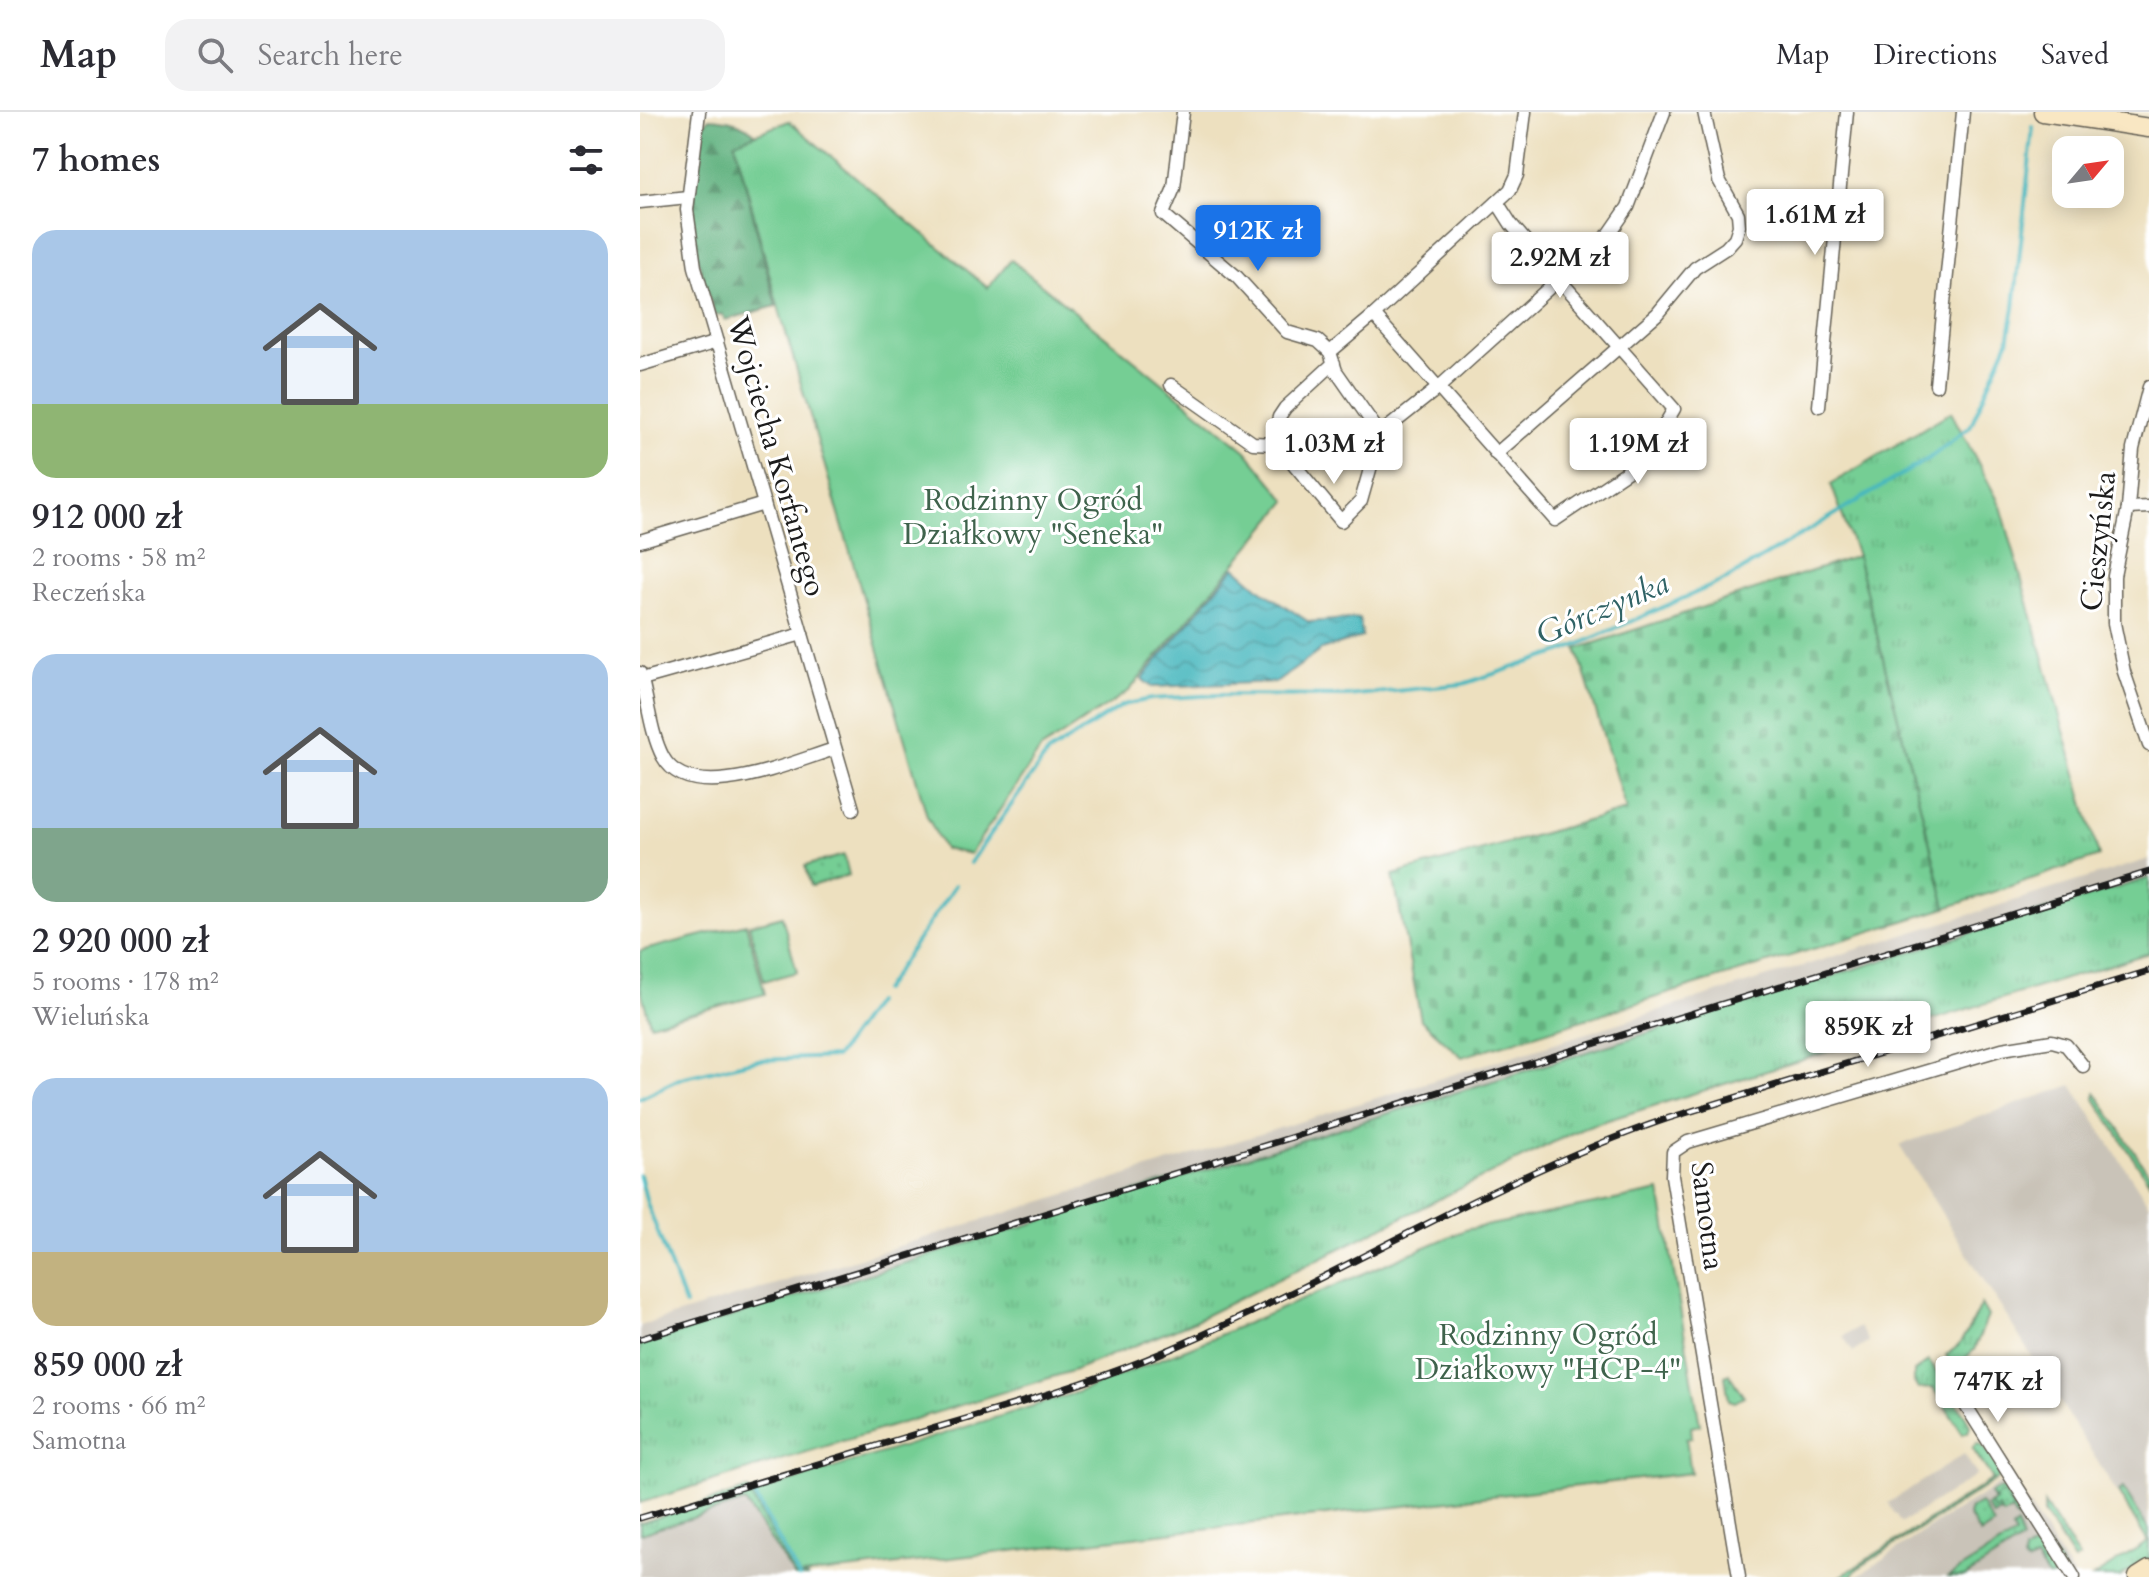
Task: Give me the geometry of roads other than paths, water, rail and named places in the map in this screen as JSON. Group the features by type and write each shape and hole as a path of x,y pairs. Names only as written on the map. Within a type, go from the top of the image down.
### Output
{"street":[{"name":"Wojciecha Korfantego","path":"699,112 688,197 693,257 853,809"},
{"path":"1183,112 1174,188 1163,214 1237,277 1287,332 1318,341 1380,434"},
{"path":"1525,112 1517,175 1510,190 1374,315 1285,408 1274,429 1274,444 1341,521 1361,501 1380,434 1438,388 1610,233 1623,217 1643,173 1664,112"},
{"path":"1496,454 1621,347 1667,304 1695,268 1726,248 1738,232 1738,214 1719,180 1704,112"},
{"path":"1819,406 1847,112"},
{"path":"1936,385 1963,112"},
{"path":"2043,112 2149,128"},
{"path":"640,202 688,197"},
{"path":"1374,315 1555,520 1640,463 1674,409 1511,224 1497,202"},
{"path":"640,365 717,342"},
{"path":"1171,385 1253,443 1274,444"},
{"name":"Cieszyńska","path":"2149,387 2133,449 2128,508 2114,576 2114,623 2124,672 2149,745"},
{"path":"640,541 764,504"},
{"path":"2128,508 2149,507"},
{"path":"802,634 641,676 661,752 673,769 693,779 711,782 742,777 835,749"},
{"name":"Samotna","path":"1739,1577 1672,1176 1673,1152 1688,1142 2002,1049 2058,1042 2066,1045 2083,1066"},
{"path":"1956,1390 2074,1577"},
{"path":"2138,1577 2149,1570"}],"water":[{"path":"1235,567 1264,592 1309,622 1360,618 1362,637 1321,650 1277,682 1152,687 1142,679"}],"waterway":[{"name":"Górczynka","path":"970,863 1048,753 1123,705 1151,699 1218,695 1347,696 1463,684 1564,651 1727,579 1931,457 1970,427 2008,341 2033,127"},
{"name":"Górczynka","path":"883,991 955,885"},
{"name":"Górczynka","path":"640,1098 681,1078 757,1060 836,1057 875,1002"},
{"name":"Górczynka","path":"640,1175 647,1203 685,1305"},
{"name":"Górczynka","path":"754,1494 799,1577"}],"railway":[{"path":"640,1339 2149,872"},
{"path":"640,1518 1042,1396 1147,1359 1278,1299 1470,1202 1601,1143 1669,1118 2149,971"}],"park label":[{"name":"Rodzinny Ogród Działkowy \"Seneka\"","path":"1033,517"},
{"name":"Rodzinny Ogród Działkowy \"HCP-4\"","path":"1548,1352"}]}
